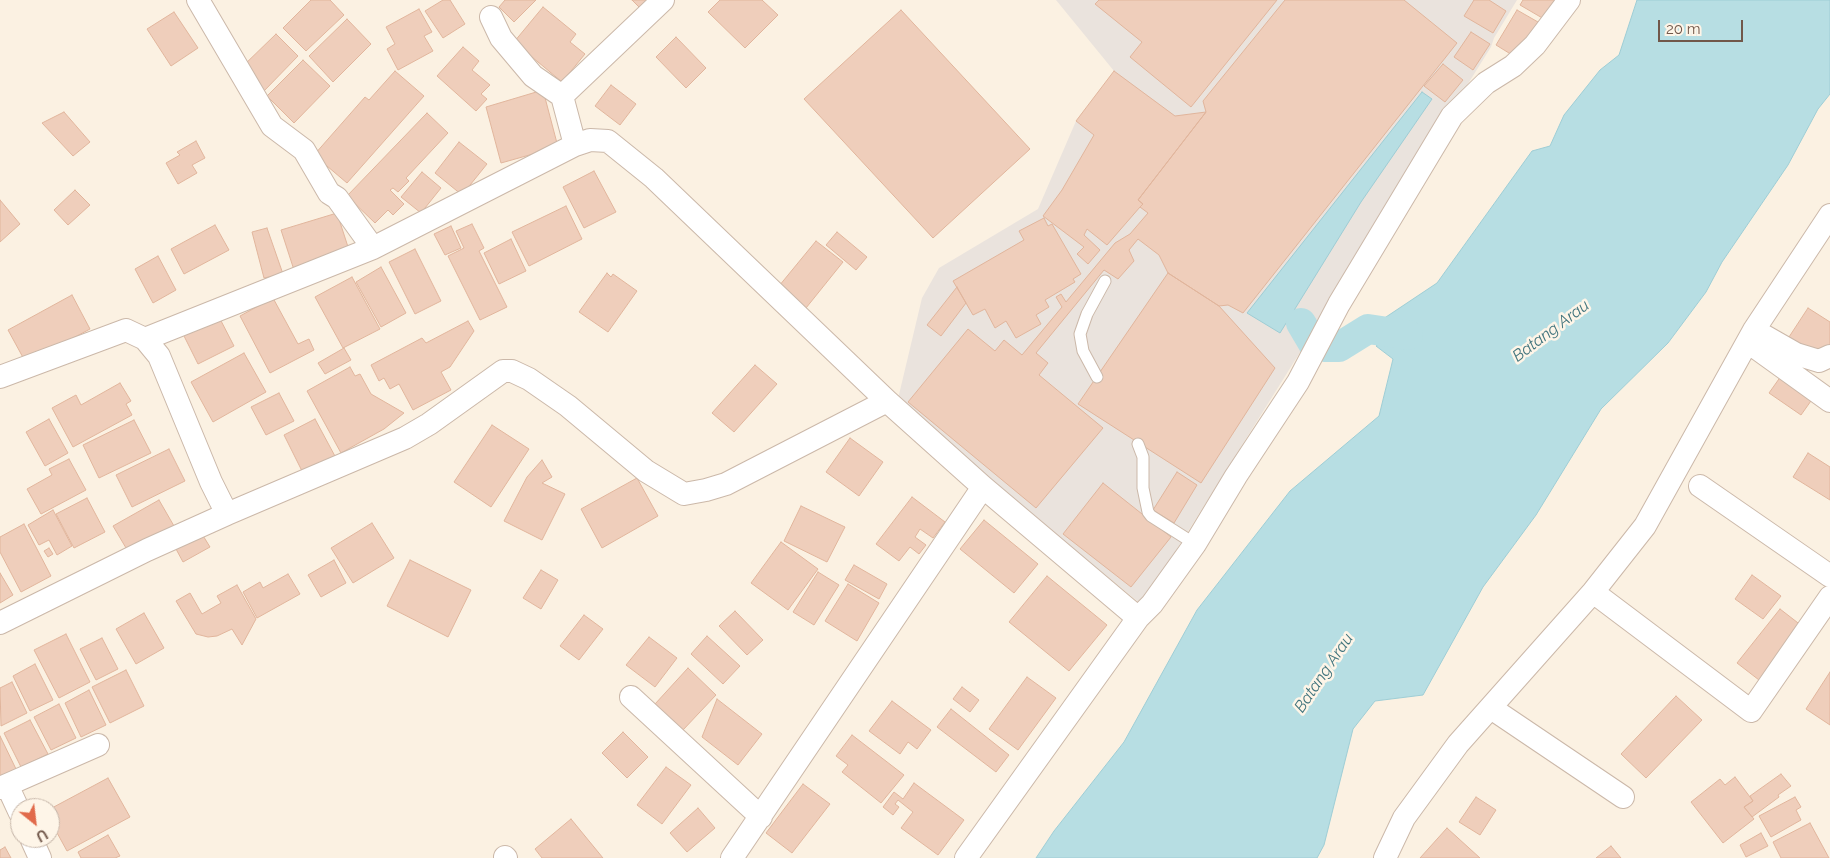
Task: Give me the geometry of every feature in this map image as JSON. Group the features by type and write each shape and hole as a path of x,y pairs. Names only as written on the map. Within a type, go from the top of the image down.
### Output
{"street":[{"path":"198,0 272,126 304,150 329,193 337,198 373,248"},
{"path":"562,96 663,0"},
{"path":"966,858 1138,618 1152,604 1195,544 1236,476 1298,382 1339,304 1452,116 1486,83 1513,66 1535,45 1569,0"},
{"path":"491,17 501,38 533,76 562,96 574,145"},
{"path":"146,339 373,248 574,145 590,140 608,141 654,178 887,400 983,486 1138,618"},
{"path":"1385,858 1404,818 1458,744 1593,592 1645,526 1751,336 1830,215"},
{"path":"0,377 126,330 146,339 159,356 211,482 227,514"},
{"path":"1751,336 1796,354 1820,361 1830,356"},
{"path":"1751,336 1830,401"},
{"path":"0,623 147,550 405,438 503,371 512,371 529,379 568,406 646,472 684,494 726,484 887,400"},
{"path":"732,858 983,486"},
{"path":"1700,486 1830,576"},
{"path":"1593,592 1751,711 1830,597"},
{"path":"631,697 761,817"},
{"path":"1491,708 1623,797"},
{"path":"11,798 4,786 98,746"}],"lane":[{"path":"1097,377 1083,351 1080,334 1087,314 1105,281"},
{"path":"1138,444 1143,457 1143,488 1148,512 1151,516 1195,544"}],"shaded area":[{"path":"1056,0 1517,0 1494,38 1491,47 1142,605 897,403 922,298 939,268 1038,209 1076,121 1114,71"}],"water":[{"name":"Batang Arau","path":"1637,0 1830,0 1830,94 1818,109 1788,165 1722,262 1706,292 1668,343 1601,409 1536,515 1483,587 1423,695 1375,701 1353,729 1324,845 1317,858 1036,858 1054,831 1124,742 1197,610 1290,491 1379,416 1393,359 1376,346 1392,334 1368,329 1437,283 1532,151 1550,146 1564,115 1600,70 1619,55"},
{"path":"1422,92 1432,99 1361,202 1280,333 1247,313"}],"building":[{"path":"311,0 330,0 344,15 306,51 283,28"},
{"path":"443,0 450,0 465,24 443,38 425,11"},
{"path":"505,0 536,0 514,22 499,7"},
{"path":"632,0 648,0 640,8"},
{"path":"720,0 762,0 778,15 745,48 708,12"},
{"path":"1099,0 1277,0 1191,107 1130,57 1142,42 1095,4"},
{"path":"1285,0 1404,0 1457,43 1243,313 1228,305 1219,306 1168,273 1159,255 1138,239 1129,250 1134,261 1118,279 1104,270 1036,353 1048,363 1039,375 1103,428 1036,508 908,402 968,329 995,351 1004,340 1022,355 1062,307 1056,297 1061,294 1066,302 1115,243 1130,234 1148,213 1140,207 1143,204 1138,200 1206,112 1203,101"},
{"path":"1474,0 1489,0 1506,11 1493,33 1464,16"},
{"path":"1523,0 1556,0 1544,19 1520,5"},
{"path":"543,7 576,34 570,42 585,54 562,82 514,42"},
{"path":"419,9 432,32 424,36 433,51 398,70 387,49 395,44 386,27"},
{"path":"901,10 1030,149 933,238 804,99"},
{"path":"1517,10 1538,22 1517,58 1496,45"},
{"path":"174,12 198,48 171,66 147,29"},
{"path":"347,19 371,44 333,82 309,56"},
{"path":"1471,32 1490,44 1473,70 1454,57"},
{"path":"276,34 298,56 264,91 241,68"},
{"path":"676,37 706,68 686,88 656,57"},
{"path":"463,47 479,61 472,70 490,85 481,94 487,99 476,111 437,76"},
{"path":"303,60 330,86 294,123 267,96"},
{"path":"1443,64 1463,80 1445,102 1424,86"},
{"path":"395,71 424,96 347,183 314,155 365,97 369,100"},
{"path":"1114,71 1175,116 1206,112 1138,200 1143,204 1107,245 1087,229 1084,235 1100,250 1088,264 1077,254 1084,247 1043,216 1062,190 1094,135 1076,121"},
{"path":"611,85 636,104 620,125 595,106"},
{"path":"543,90 558,147 501,163 486,107"},
{"path":"64,112 90,142 73,156 42,123"},
{"path":"427,113 448,133 406,178 409,181 398,192 393,188 390,190 404,204 393,215 388,210 375,223 347,196"},
{"path":"196,141 205,158 192,165 197,173 178,184 166,163 180,155 177,152"},
{"path":"459,142 487,164 462,195 435,173"},
{"path":"594,171 616,212 584,228 563,187"},
{"path":"422,172 441,188 421,213 401,197"},
{"path":"75,190 90,205 68,225 54,210"},
{"path":"0,200 20,224 0,242"},
{"path":"566,206 582,239 529,266 512,232"},
{"path":"337,213 350,253 294,270 281,230"},
{"path":"1044,218 1048,226 1052,224 1081,274 1073,279 1075,282 1045,300 1049,307 1036,315 1041,324 1016,338 1006,321 995,328 985,309 973,315 953,281 1024,240 1019,231"},
{"path":"472,224 484,248 479,251 507,307 480,320 448,256 464,248 456,231"},
{"path":"215,225 229,250 184,274 171,249"},
{"path":"451,226 461,248 445,255 434,234"},
{"path":"267,228 283,274 264,278 252,232"},
{"path":"837,232 867,257 856,270 826,245"},
{"path":"511,239 526,271 499,284 484,253"},
{"path":"816,241 843,262 806,308 779,286"},
{"path":"415,249 441,301 415,314 389,262"},
{"path":"158,256 176,290 153,303 135,269"},
{"path":"381,267 406,313 381,327 356,282"},
{"path":"607,273 611,277 613,274 637,291 608,332 579,312"},
{"path":"1168,273 1219,306 1275,368 1201,483 1078,404"},
{"path":"352,277 380,329 343,348 315,297"},
{"path":"957,287 966,303 941,336 927,325"},
{"path":"72,295 90,329 26,363 8,330"},
{"path":"273,298 298,344 309,339 314,350 270,373 240,316"},
{"path":"1808,308 1830,322 1830,345 1821,358 1789,337"},
{"path":"218,315 234,346 198,364 182,332"},
{"path":"468,321 474,331 450,367 441,372 451,390 413,410 399,384 390,389 384,378 379,381 371,365 422,338 426,343"},
{"path":"344,348 351,360 325,374 318,363"},
{"path":"244,353 266,392 213,422 191,382"},
{"path":"755,365 777,384 734,432 712,413"},
{"path":"350,367 355,376 360,374 371,394 404,413 384,429 341,453 307,391"},
{"path":"1786,369 1818,391 1801,415 1769,393"},
{"path":"120,383 131,401 126,404 132,415 73,447 52,408 76,395 81,405"},
{"path":"279,393 294,421 266,435 251,407"},
{"path":"49,419 68,453 45,466 26,432"},
{"path":"315,419 336,458 304,475 284,435"},
{"path":"134,420 151,453 99,478 83,445"},
{"path":"492,425 529,449 491,507 454,482"},
{"path":"850,438 883,462 859,496 826,472"},
{"path":"169,449 185,481 132,507 116,475"},
{"path":"1808,453 1830,467 1830,500 1793,477"},
{"path":"69,459 86,490 41,514 27,489 52,475 49,469"},
{"path":"542,460 552,477 542,483 565,494 542,540 504,521 527,477"},
{"path":"1177,472 1197,485 1174,523 1153,510"},
{"path":"637,478 658,516 602,548 581,509"},
{"path":"1103,483 1171,537 1131,587 1063,534"},
{"path":"912,497 945,522 933,538 920,529 915,537 926,545 919,554 910,547 899,561 876,544"},
{"path":"87,498 105,532 74,548 56,514"},
{"path":"159,500 174,526 129,553 113,526"},
{"path":"801,506 845,527 827,562 784,541"},
{"path":"53,510 72,546 57,555 49,540 39,545 28,525"},
{"path":"984,520 1038,564 1014,593 960,549"},
{"path":"372,523 394,558 353,583 331,548"},
{"path":"24,524 51,576 21,592 0,552 0,537"},
{"path":"202,534 210,547 183,562 176,549"},
{"path":"781,542 818,569 788,610 751,583"},
{"path":"49,548 53,554 48,557 44,551"},
{"path":"334,560 346,583 321,597 308,575"},
{"path":"410,560 471,590 448,637 387,606"},
{"path":"854,565 887,584 879,599 845,580"},
{"path":"541,570 558,580 541,609 523,598"},
{"path":"818,572 839,585 814,625 793,612"},
{"path":"0,573 13,595 0,603"},
{"path":"288,574 300,594 257,618 243,592 260,582 263,588"},
{"path":"1752,575 1781,596 1763,619 1735,599"},
{"path":"1047,576 1107,625 1069,671 1009,622"},
{"path":"848,584 879,603 857,641 825,621"},
{"path":"237,585 256,619 242,645 232,629 217,636 208,637 196,634 176,601 190,593 202,614 221,603 217,596"},
{"path":"1780,609 1802,626 1759,680 1737,663"},
{"path":"735,611 763,640 747,655 719,626"},
{"path":"144,613 164,648 136,664 116,629"},
{"path":"584,615 603,629 579,660 560,646"},
{"path":"66,634 90,682 59,698 34,650"},
{"path":"707,636 740,666 723,684 691,654"},
{"path":"649,637 677,658 655,687 626,665"},
{"path":"102,638 118,669 96,680 80,649"},
{"path":"35,664 53,700 30,711 13,676"},
{"path":"688,668 716,695 683,730 655,704"},
{"path":"126,670 144,706 110,723 92,687"},
{"path":"1830,672 1830,725 1806,709"},
{"path":"1027,677 1056,698 1018,750 989,729"},
{"path":"12,682 27,713 1,726 0,688"},
{"path":"962,687 979,700 970,712 953,699"},
{"path":"89,690 106,725 81,737 65,703"},
{"path":"1676,696 1702,720 1646,778 1621,754"},
{"path":"717,699 762,734 738,765 702,737"},
{"path":"892,701 931,730 917,749 908,742 900,754 869,731"},
{"path":"59,704 76,738 51,750 34,717"},
{"path":"951,709 1009,755 996,772 937,727"},
{"path":"30,720 48,754 21,767 4,733"},
{"path":"623,732 648,757 627,778 602,753"},
{"path":"852,735 904,775 881,803 842,772 848,765 836,756"},
{"path":"0,736 16,769 0,778"},
{"path":"666,767 691,785 662,824 637,805"},
{"path":"1781,774 1791,786 1752,817 1744,807 1753,801 1750,796"},
{"path":"1735,777 1753,801 1744,807 1754,819 1723,843 1691,802 1720,779 1725,785"},
{"path":"108,778 130,817 67,851 60,838 60,804"},
{"path":"914,783 964,820 938,855 901,828 913,812 898,800 895,804 899,807 893,815 883,807 894,792 903,799"},
{"path":"803,784 830,804 792,853 766,833"},
{"path":"1476,797 1496,810 1480,835 1459,822"},
{"path":"1795,797 1801,807 1796,810 1801,820 1771,837 1759,816"},
{"path":"698,808 715,828 687,852 670,833"},
{"path":"571,819 603,858 542,858 535,849"},
{"path":"1810,823 1829,858 1781,858 1773,842"},
{"path":"1447,828 1480,858 1420,858"},
{"path":"1761,833 1768,846 1746,857 1740,845"},
{"path":"108,835 120,856 115,858 81,858 78,852"},
{"path":"1611,846 1621,858 1596,858"},
{"path":"5,847 11,858 0,858 0,850"}],"waterway":[{"path":"1301,323 1314,345"},
{"path":"1324,347 1339,347 1368,329 1408,335"}]}
